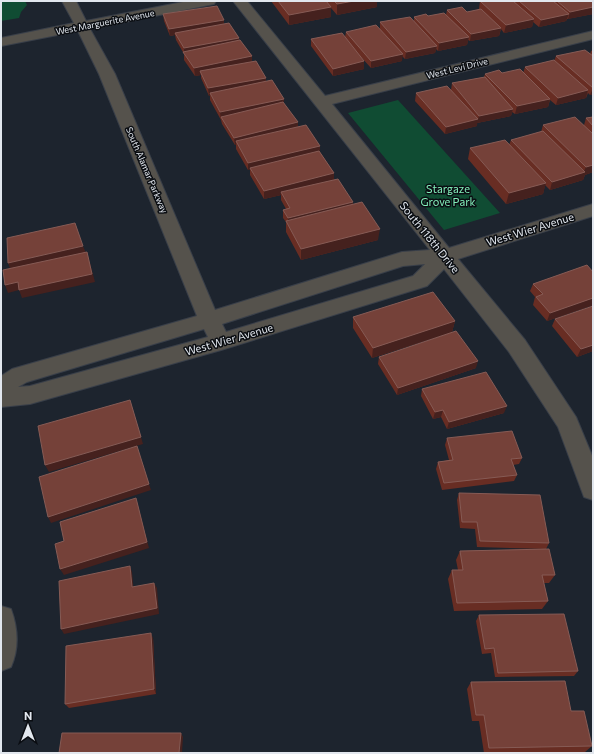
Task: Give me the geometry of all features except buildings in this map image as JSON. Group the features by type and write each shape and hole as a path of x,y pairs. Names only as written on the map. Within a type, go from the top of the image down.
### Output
{"street":[{"name":"South Alamar Parkway","path":"69,1 107,74 209,320 221,342"},
{"name":"West Marguerite Avenue","path":"1,42 155,1"},
{"name":"West Marguerite Avenue","path":"1,31 80,22 209,1"},
{"name":"South 118th Drive","path":"240,1 516,346 568,424 593,489"},
{"name":"West Levi Drive","path":"322,102 593,35"},
{"name":"West Wier Avenue","path":"1,387 20,375 209,320 402,259 445,256 593,210"},
{"name":"West Wier Avenue","path":"1,398 30,395 221,342 420,281 445,256"},
{"path":"1,619 1,657"}],"green space":[{"path":"1,1 25,1 27,5 21,12 19,18 1,21"},
{"name":"Stargaze Grove Park","path":"398,100 500,213 444,230 348,113"}]}
